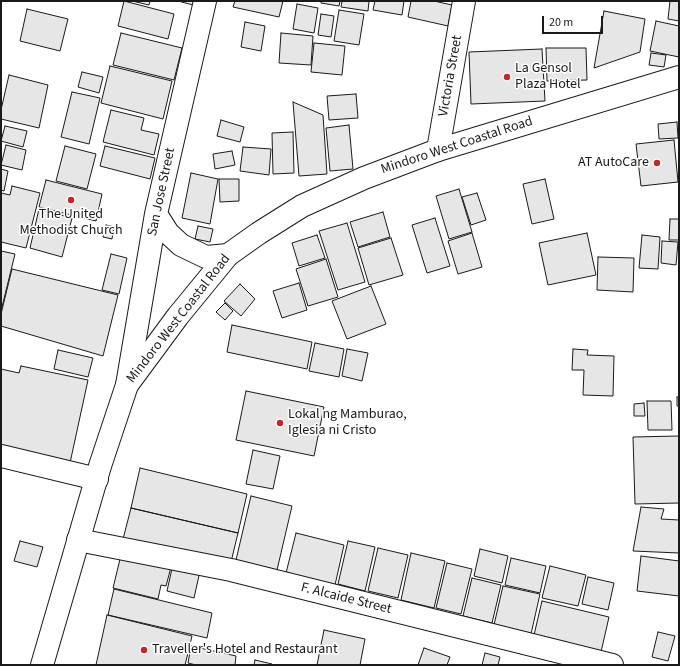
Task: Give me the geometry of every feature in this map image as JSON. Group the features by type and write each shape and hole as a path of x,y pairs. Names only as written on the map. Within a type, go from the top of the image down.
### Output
{"street":[{"name":"San Jose Street","path":"127,385 156,214 205,1"},
{"name":"Victoria Street","path":"438,150 464,1"},
{"name":"Mindoro West Coastal Road","path":"42,665 78,540 127,385 178,316 228,255 259,233 302,206 364,178 438,150 679,77"},
{"path":"156,214 168,233 181,245 206,257 228,255"},
{"path":"1,456 97,479"},
{"name":"F. Alcaide Street","path":"78,540 231,570 612,665"}],"building":[{"path":"124,1 174,14 168,39 118,26"},
{"path":"132,1 150,1 149,5"},
{"path":"178,1 194,1 193,5"},
{"path":"235,1 283,1 279,17 233,7"},
{"path":"321,1 340,1 339,6 321,3"},
{"path":"342,1 369,1 368,11 341,7"},
{"path":"375,1 404,1 402,15 373,10"},
{"path":"411,1 434,1 452,5 448,26 408,17"},
{"path":"670,1 679,1 679,21 668,19"},
{"path":"297,4 318,8 314,33 293,29"},
{"path":"27,9 68,19 60,51 20,41"},
{"path":"339,10 364,14 359,45 334,41"},
{"path":"604,11 645,19 640,52 594,68"},
{"path":"321,14 334,16 331,37 318,35"},
{"path":"656,21 679,26 679,57 650,51"},
{"path":"245,22 265,26 261,51 241,47"},
{"path":"121,33 182,48 174,80 113,65"},
{"path":"281,33 313,36 311,65 279,63"},
{"path":"314,43 345,46 342,75 311,72"},
{"path":"546,48 586,48 587,80 547,81"},
{"name":"La Gensol Plaza Hotel","path":"542,49 545,101 471,104 469,52"},
{"path":"651,53 666,55 664,67 649,65"},
{"path":"110,66 172,81 163,119 101,103"},
{"path":"82,72 103,77 99,93 78,87"},
{"path":"9,75 48,85 39,128 1,119 1,110"},
{"path":"72,92 100,98 89,144 61,137"},
{"path":"356,94 358,118 329,120 327,96"},
{"path":"293,102 323,115 327,174 299,176"},
{"path":"111,110 144,118 141,130 159,134 154,155 103,142"},
{"path":"221,120 244,127 240,142 217,136"},
{"path":"677,122 678,138 659,139 658,124"},
{"path":"349,125 353,169 330,171 326,128"},
{"path":"5,126 27,131 23,147 1,141"},
{"path":"293,132 294,173 273,174 272,133"},
{"name":"AT AutoCare","path":"674,140 678,182 641,186 636,144"},
{"path":"6,145 26,150 22,170 1,165"},
{"path":"65,146 96,154 87,189 56,181"},
{"path":"105,146 155,158 150,179 100,166"},
{"path":"243,147 271,149 269,175 240,171"},
{"path":"232,151 235,165 215,169 213,154"},
{"path":"1,169 8,171 4,191 1,190"},
{"path":"191,173 218,179 210,224 182,218"},
{"path":"219,179 239,179 239,201 220,202"},
{"path":"545,179 554,219 532,224 523,184"},
{"name":"The United Methodist Church","path":"46,180 102,194 96,221 39,207"},
{"path":"12,186 40,193 26,248 1,242 1,193 10,195"},
{"path":"459,189 472,232 449,239 436,196"},
{"path":"477,193 486,220 471,225 462,197"},
{"path":"39,209 72,218 62,257 30,248"},
{"path":"383,212 390,237 358,247 350,222"},
{"path":"435,218 450,266 427,273 412,225"},
{"path":"670,219 679,219 679,240 669,240"},
{"path":"347,223 365,282 338,290 319,231"},
{"path":"106,225 114,227 112,239 103,237"},
{"path":"198,226 213,229 210,242 195,239"},
{"path":"472,233 482,267 458,274 448,241"},
{"path":"587,233 596,275 548,285 539,243"},
{"path":"317,235 325,258 299,266 292,243"},
{"path":"642,235 660,237 658,269 639,268"},
{"path":"391,238 403,275 369,285 358,248"},
{"path":"662,241 678,242 676,265 661,263"},
{"path":"1,251 15,254 1,311"},
{"path":"111,254 127,258 119,294 102,290"},
{"path":"598,257 634,258 633,292 597,290"},
{"path":"326,259 338,297 308,306 296,269"},
{"path":"12,269 118,295 103,356 1,326 1,314"},
{"path":"299,283 307,310 282,318 273,291"},
{"path":"240,284 255,299 241,316 224,301"},
{"path":"371,286 386,324 347,339 332,301"},
{"path":"225,303 233,311 225,320 216,312"},
{"path":"232,325 312,342 307,369 227,352"},
{"path":"315,343 344,349 339,377 309,371"},
{"path":"347,349 368,353 362,381 342,376"},
{"path":"573,349 588,350 587,355 614,356 613,396 583,395 584,370 572,370"},
{"path":"58,350 93,358 88,377 54,369"},
{"path":"21,366 88,380 70,463 1,451 1,369 19,373"},
{"name":"Lokal ng Mamburao, Iglesia ni Cristo","path":"246,391 324,407 314,456 236,440"},
{"path":"677,397 679,397 679,406 677,406"},
{"path":"647,401 671,401 672,430 648,430"},
{"path":"644,403 645,416 634,416 634,404"},
{"path":"679,436 679,503 635,504 633,437"},
{"path":"253,450 280,456 273,489 246,484"},
{"path":"140,468 247,494 238,533 131,508"},
{"path":"251,496 292,506 277,570 236,560"},
{"path":"641,507 664,509 661,519 679,520 679,553 633,551"},
{"path":"131,508 238,533 231,562 122,543"},
{"path":"296,533 344,545 335,585 286,573"},
{"path":"20,541 43,547 37,567 14,561"},
{"path":"348,541 375,547 365,591 338,584"},
{"path":"378,548 408,555 398,598 368,591"},
{"path":"480,549 508,556 502,583 474,576"},
{"path":"411,553 445,561 434,608 401,600"},
{"path":"121,555 171,567 166,586 161,585 158,599 113,588"},
{"path":"641,556 679,561 679,596 637,591"},
{"path":"511,558 546,566 540,593 505,585"},
{"path":"447,563 472,569 461,614 436,608"},
{"path":"173,564 200,571 194,598 167,591"},
{"path":"550,566 586,575 578,606 542,598"},
{"path":"588,577 614,583 608,610 582,604"},
{"path":"472,578 501,585 492,623 463,616"},
{"path":"503,586 540,594 531,634 494,625"},
{"path":"114,589 212,613 207,638 108,615"},
{"path":"542,601 609,617 601,652 534,635"},
{"name":"Traveller's Hotel and Restaurant","path":"107,615 192,636 185,665 96,665"},
{"path":"324,630 365,639 360,665 317,665"},
{"path":"658,632 675,636 668,661 652,657"},
{"path":"191,646 236,656 235,665 196,665 188,663"},
{"path":"424,648 450,657 447,665 418,665"},
{"path":"485,653 500,657 498,665 482,665"},
{"path":"255,660 272,664 272,665 254,665"}],"place":[{"name":"La Gensol Plaza Hotel","path":"507,77"},
{"name":"AT AutoCare","path":"657,163"},
{"name":"The United Methodist Church","path":"71,200"},
{"name":"Lokal ng Mamburao, Iglesia ni Cristo","path":"280,423"},
{"name":"Traveller's Hotel and Restaurant","path":"144,650"}]}
